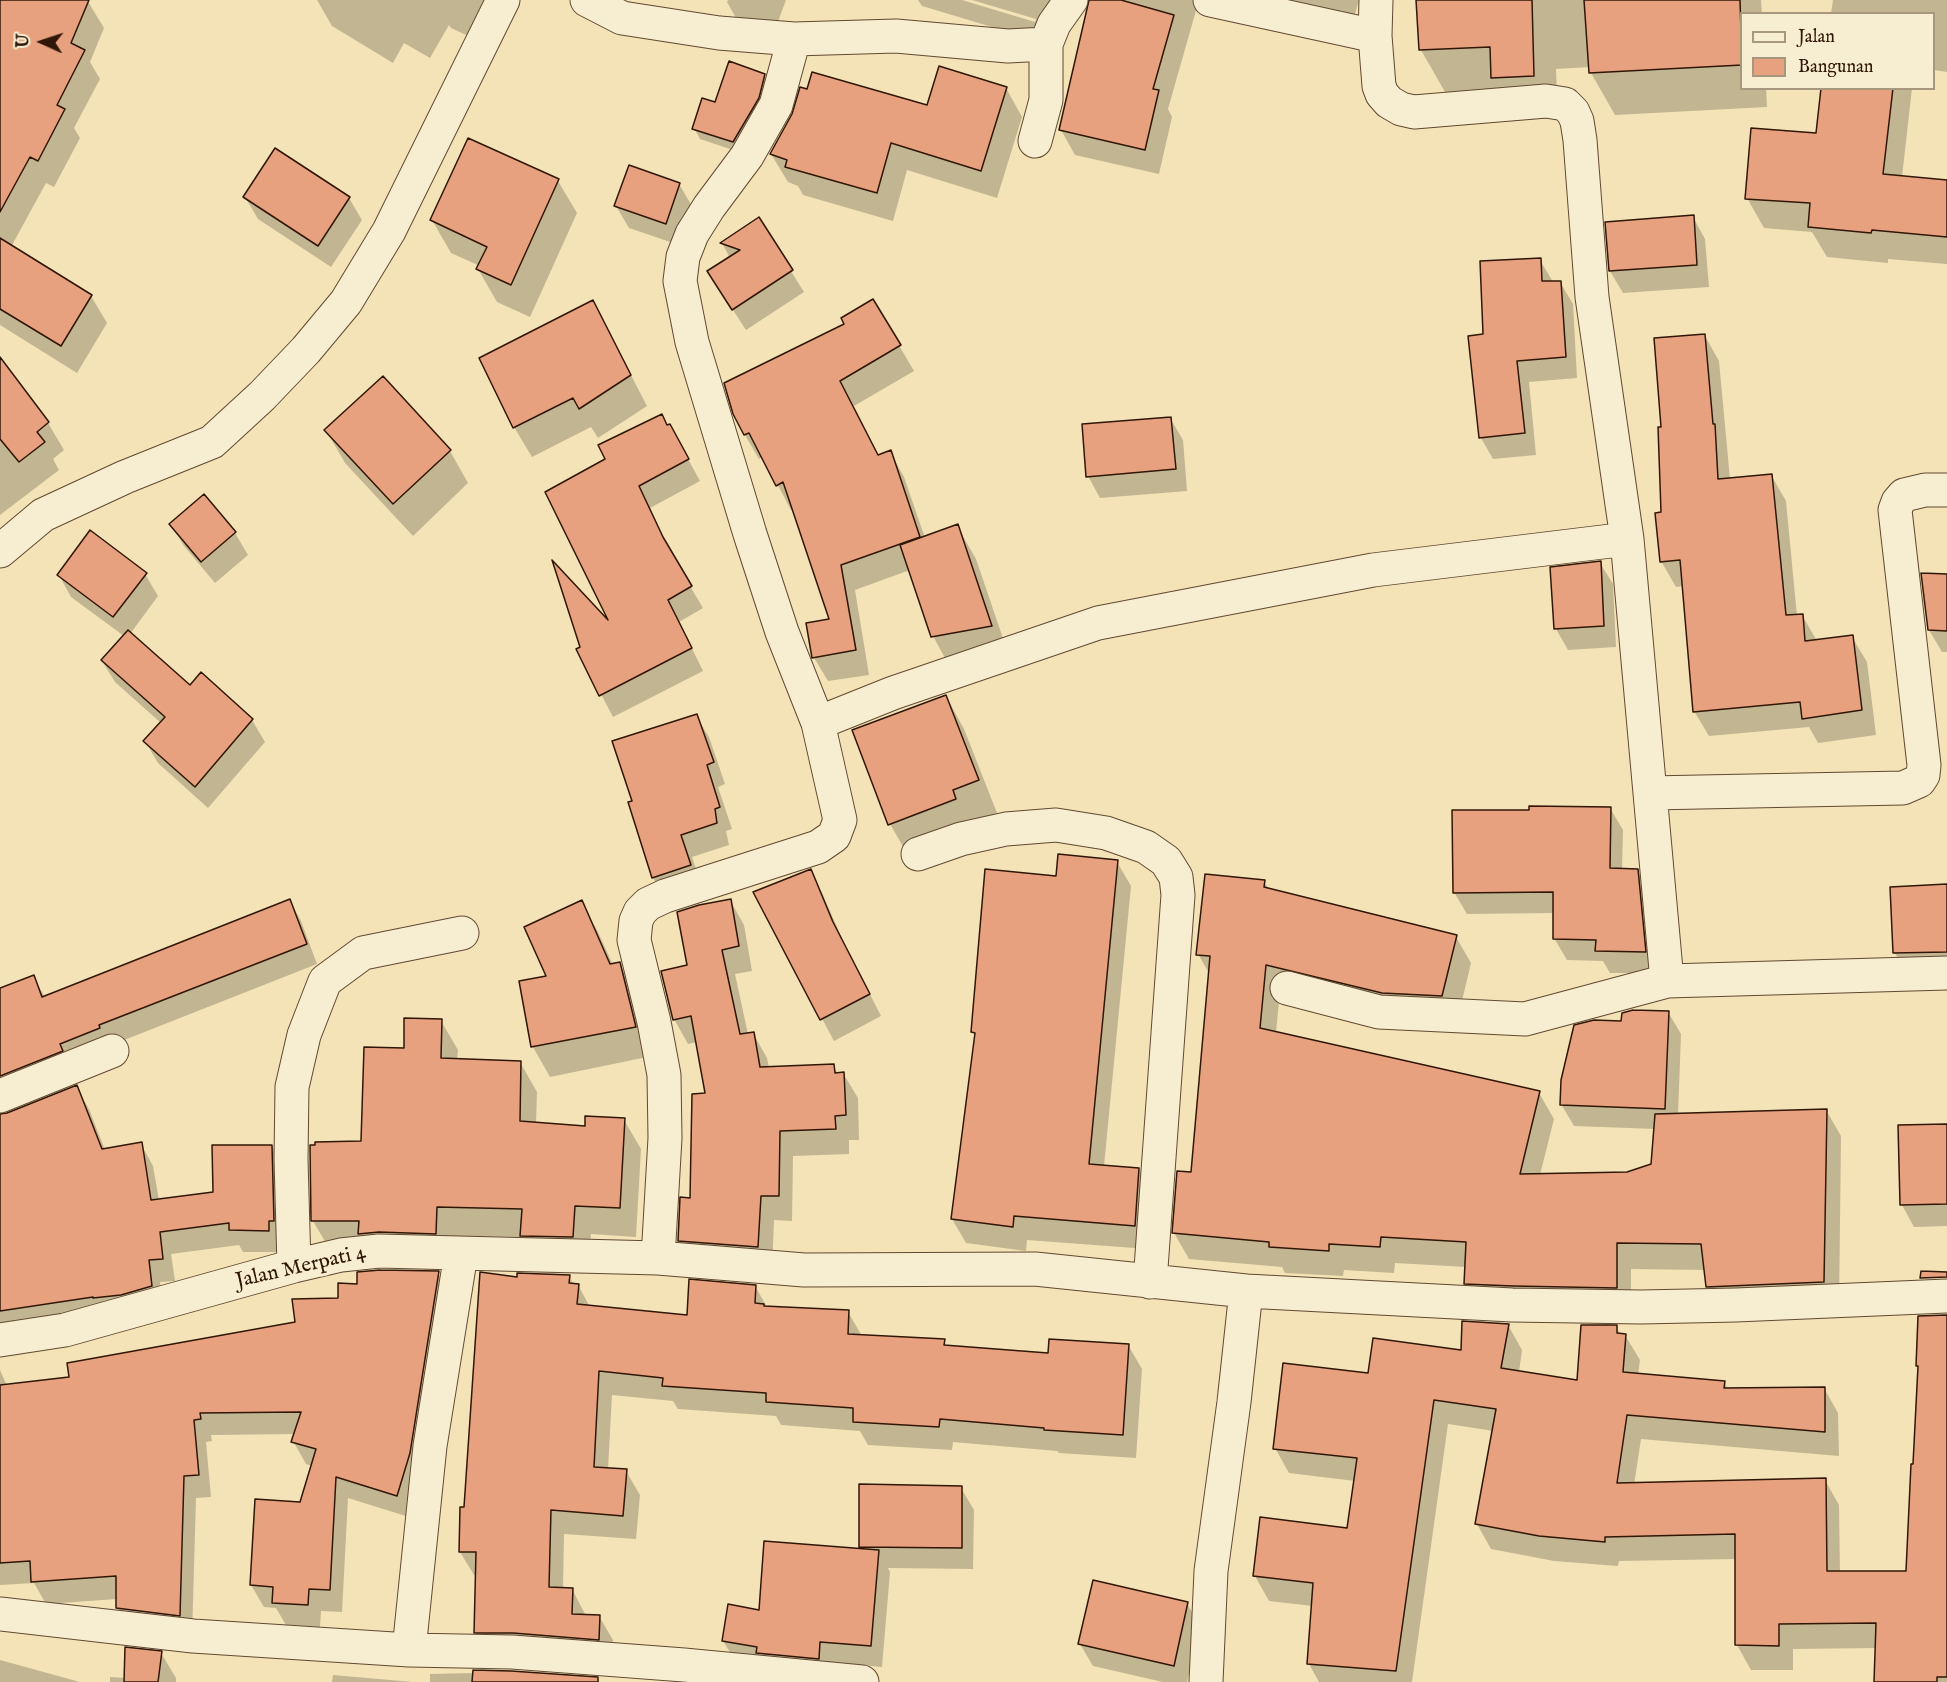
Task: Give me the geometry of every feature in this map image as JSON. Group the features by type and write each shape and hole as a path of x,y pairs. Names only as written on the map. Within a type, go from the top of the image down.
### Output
{"street":[{"path":"0,551 43,515 125,477 212,442 262,396 306,350 346,302 389,231 503,0"},
{"path":"587,0 622,18 719,33 794,39 896,36 1008,46 1046,44"},
{"path":"1035,141 1046,100 1046,44 1054,24 1071,0"},
{"path":"1210,0 1375,36"},
{"path":"1376,0 1375,36 1379,86 1389,102 1401,109 1414,112 1546,101 1565,104 1577,121 1592,297 1627,539 1667,981"},
{"path":"658,1258 665,1138 664,1075 634,940 636,921 640,912 648,904 818,847 834,836 840,820 818,723 782,632 750,534 692,342 680,281 683,256 692,234 747,156 776,105 794,39"},
{"path":"1650,793 1903,789 1919,781 1923,775 1924,765 1895,510 1904,495 1925,490 1947,490"},
{"path":"818,723 893,693 1098,622 1373,570 1627,539"},
{"path":"918,854 961,839 1006,829 1056,825 1106,833 1146,847 1166,861 1176,878 1178,895 1150,1282"},
{"path":"294,1266 291,1159 292,1087 304,1035 325,981 363,952 462,933"},
{"path":"1287,988 1379,1012 1525,1019 1667,981 1947,973"},
{"path":"0,1096 111,1051"},
{"name":"Jalan Merpati 4","path":"0,1340 65,1330 294,1266 341,1255 379,1251 658,1258 804,1269 1035,1269 1246,1291 1512,1305 1641,1307 1947,1296"},
{"path":"410,1650 430,1446 461,1254"},
{"path":"1206,1682 1211,1570 1234,1402 1246,1291"},
{"path":"0,1614 193,1636 410,1650 512,1652 680,1674 862,1682"}],"building":[{"path":"0,0 89,0 71,43 85,50 57,105 65,109 38,161 30,157 0,212"},
{"path":"1089,0 1121,0 1174,15 1153,89 1159,90 1145,150 1059,130"},
{"path":"1416,0 1532,0 1534,76 1491,78 1490,47 1419,50"},
{"path":"1584,0 1740,0 1740,65 1589,73"},
{"path":"729,61 765,74 759,98 733,142 692,129 702,98 715,102"},
{"path":"939,66 1007,87 981,171 891,143 877,193 785,167 787,160 770,154 792,114 800,87 807,89 812,72 927,105"},
{"path":"1821,90 1893,90 1883,174 1947,180 1947,237 1808,227 1810,203 1745,199 1751,128 1816,133"},
{"path":"468,138 559,179 511,285 476,269 487,247 430,220"},
{"path":"275,148 350,197 318,246 243,197"},
{"path":"629,165 680,183 666,224 614,206"},
{"path":"1694,215 1697,265 1609,271 1605,222"},
{"path":"759,217 793,270 732,310 707,271 740,250 720,243"},
{"path":"0,238 92,295 61,346 0,309"},
{"path":"1541,258 1542,281 1561,281 1566,357 1517,361 1525,433 1479,438 1468,336 1483,334 1480,261"},
{"path":"873,299 901,345 840,381 878,455 891,450 920,537 841,565 856,650 812,658 806,623 829,619 783,482 776,486 749,433 744,435 733,414 724,383 844,324 841,318"},
{"path":"593,300 631,375 579,409 573,398 513,428 479,358"},
{"path":"1705,334 1713,424 1715,424 1718,479 1772,474 1786,615 1803,614 1805,641 1853,635 1862,710 1802,719 1800,702 1693,712 1680,560 1660,562 1655,513 1661,512 1658,427 1661,427 1654,338"},
{"path":"0,357 49,422 37,432 45,442 19,462 0,439"},
{"path":"383,376 451,450 393,504 324,430"},
{"path":"662,414 689,459 639,486 663,537 692,586 668,600 692,648 599,696 576,649 580,647 552,560 608,620 545,492 605,459 598,445"},
{"path":"1171,417 1176,469 1086,477 1082,424"},
{"path":"204,494 236,532 201,562 169,524"},
{"path":"958,524 992,626 931,637 900,545"},
{"path":"90,530 147,573 113,617 57,575"},
{"path":"1601,561 1604,626 1554,629 1550,567"},
{"path":"1921,573 1947,574 1947,631 1928,630"},
{"path":"128,630 190,685 201,672 253,719 195,787 143,741 165,717 101,660"},
{"path":"946,695 979,780 953,790 956,799 888,825 852,730"},
{"path":"697,714 714,762 707,765 720,807 715,809 717,823 681,835 691,865 652,878 628,802 632,801 612,741"},
{"path":"1529,806 1611,807 1610,868 1638,869 1646,952 1595,951 1596,940 1553,939 1553,892 1453,893 1452,810 1529,810"},
{"path":"1058,854 1118,860 1089,1164 1139,1168 1135,1226 1014,1216 1013,1227 951,1219 975,1033 971,1032 985,869 1056,876"},
{"path":"811,869 833,922 870,994 820,1020 753,892"},
{"path":"1205,874 1265,880 1264,887 1457,935 1442,996 1382,993 1266,965 1260,1028 1540,1091 1520,1174 1627,1172 1651,1164 1655,1114 1827,1109 1824,1282 1706,1287 1701,1244 1617,1243 1617,1288 1464,1284 1466,1242 1381,1237 1380,1247 1329,1244 1329,1251 1269,1247 1269,1242 1172,1233 1177,1171 1191,1172 1210,956 1196,955"},
{"path":"1947,884 1947,952 1893,953 1890,887"},
{"path":"290,899 307,944 99,1025 100,1028 60,1044 63,1051 0,1076 0,988 34,975 42,997"},
{"path":"731,899 739,946 722,950 740,1034 754,1032 760,1067 834,1064 835,1073 844,1072 846,1115 835,1116 836,1129 780,1131 779,1196 761,1196 758,1247 678,1241 680,1197 690,1198 692,1094 705,1093 691,1016 673,1020 661,971 687,965 677,912"},
{"path":"582,900 610,964 620,962 636,1027 531,1047 519,981 546,976 524,927"},
{"path":"1633,1010 1669,1011 1665,1109 1560,1105 1561,1080 1574,1025 1594,1020 1621,1021 1622,1013"},
{"path":"404,1018 442,1019 441,1058 521,1061 520,1121 585,1126 585,1116 625,1118 620,1208 575,1206 573,1237 520,1236 522,1209 437,1207 436,1234 379,1232 358,1234 359,1221 311,1221 310,1145 315,1145 315,1142 361,1141 364,1047 404,1048"},
{"path":"77,1085 102,1149 142,1142 151,1200 213,1192 212,1145 272,1145 274,1221 269,1221 269,1231 229,1230 229,1223 160,1232 163,1259 149,1260 152,1286 121,1295 0,1311 0,1114"},
{"path":"1947,1124 1947,1204 1900,1205 1898,1125"},
{"path":"439,1271 410,1453 397,1496 336,1477 330,1590 309,1589 308,1605 272,1603 273,1587 250,1585 255,1499 300,1502 316,1449 291,1442 301,1412 200,1413 201,1419 194,1420 199,1475 184,1476 180,1616 116,1608 116,1576 31,1582 30,1561 0,1563 0,1385 69,1377 67,1363 295,1322 292,1299 338,1298 338,1283 357,1284 357,1272"},
{"path":"1921,1271 1947,1272 1947,1277 1920,1278"},
{"path":"480,1272 517,1277 517,1273 570,1275 569,1283 579,1284 577,1304 687,1315 689,1279 756,1285 755,1303 764,1304 764,1306 849,1310 848,1334 945,1339 944,1345 1048,1353 1049,1339 1129,1344 1123,1435 1044,1430 1044,1428 940,1419 939,1427 853,1422 853,1408 766,1402 766,1393 662,1386 663,1378 599,1371 594,1467 627,1469 623,1516 551,1510 549,1587 573,1588 572,1614 600,1615 599,1640 513,1633 474,1633 476,1552 459,1552 460,1507 464,1507"},
{"path":"1947,1315 1947,1677 1937,1677 1937,1682 1874,1682 1876,1623 1779,1624 1779,1646 1735,1645 1735,1534 1605,1537 1605,1542 1539,1536 1475,1524 1496,1409 1434,1400 1396,1671 1307,1664 1313,1583 1253,1576 1260,1517 1347,1528 1357,1458 1273,1449 1283,1363 1368,1373 1373,1338 1461,1350 1462,1321 1509,1324 1501,1368 1577,1380 1581,1325 1617,1325 1617,1333 1626,1334 1623,1372 1725,1381 1724,1388 1825,1387 1825,1432 1627,1415 1617,1483 1826,1478 1827,1571 1906,1571 1918,1366 1916,1366 1918,1316"},
{"path":"859,1484 962,1486 962,1548 859,1547"},
{"path":"764,1541 879,1550 871,1646 820,1642 819,1659 756,1653 757,1647 722,1641 728,1604 759,1610"},
{"path":"1093,1580 1188,1602 1174,1666 1078,1644"},
{"path":"125,1647 162,1651 158,1682 124,1682"},
{"path":"473,1670 598,1677 598,1682 472,1682"}]}
